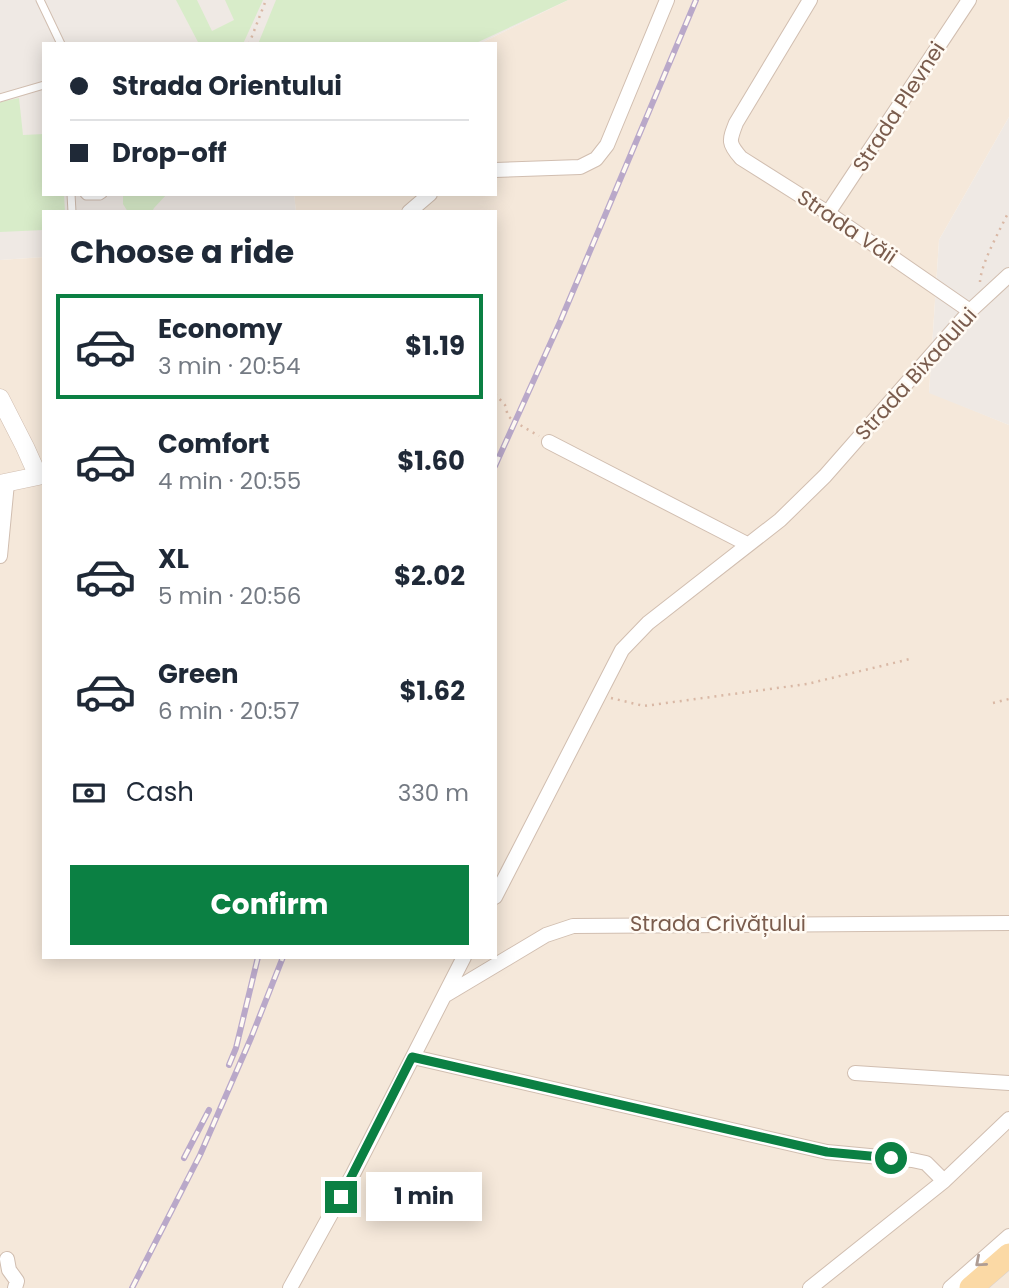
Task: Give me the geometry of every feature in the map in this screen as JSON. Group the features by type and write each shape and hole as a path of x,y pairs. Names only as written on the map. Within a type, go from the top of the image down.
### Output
{"main road":[{"path":"971,1288 1009,1255"}],"street":[{"path":"497,170 580,167 596,159 607,145 667,0"},
{"name":"Strada Văii","path":"810,0 744,109 730,138 732,147 741,158 828,213 970,312"},
{"name":"Strada Plevnei","path":"828,213 969,0"},
{"path":"411,210 428,196"},
{"name":"Strada Bixadului","path":"497,893 622,650 648,623 780,520 825,476 970,312 1009,275"},
{"path":"0,398 42,474 4,484 0,556"},
{"path":"549,443 747,544"},
{"name":"Strada Crivățului","path":"444,996 546,934 573,926 1009,923"},
{"path":"290,1288 353,1174 463,959"},
{"path":"412,1057 827,1152 919,1161 926,1163 944,1181"},
{"path":"855,1073 1009,1083"},
{"path":"810,1288 944,1181 1009,1119"},
{"path":"950,1288 1009,1236"},
{"path":"7,1259 9,1270 17,1281 15,1288"}],"lane":[{"path":"40,0 60,42"},
{"path":"0,98 42,86"}],"path":[{"path":"250,42 266,0"},
{"path":"983,301 980,278 1009,211"},
{"path":"497,396 514,422 549,443"},
{"path":"600,694 644,706 807,684 910,659"},
{"path":"993,703 1009,699"}],"shaded area":[{"path":"0,0 568,0 483,42 42,42 42,196 294,196 296,210 42,210 42,257 0,260"},
{"path":"568,0 1009,0 1009,117 939,240 929,392 1009,425 1009,1288 0,1288 0,260 42,257 42,959 497,959 497,210 296,210 294,196 497,196 497,42 483,42"},
{"path":"1009,117 1009,425 929,393 939,240"}],"green space":[{"path":"176,0 197,0 212,31 234,20 225,0 263,0 244,42 198,42"},
{"path":"276,0 568,0 478,42 259,42"},
{"path":"19,98 23,135 42,134 42,196 64,196 65,210 42,210 42,230 0,232 0,102"},
{"path":"123,196 165,196 153,210 127,210"}],"railway":[{"path":"497,462 560,322 696,0"},
{"path":"229,1065 236,1048 258,959"},
{"path":"132,1288 200,1155 282,959"},
{"path":"184,1158 209,1110"}],"route":[{"path":"341,1197 412,1057 827,1152 891,1158"}]}
